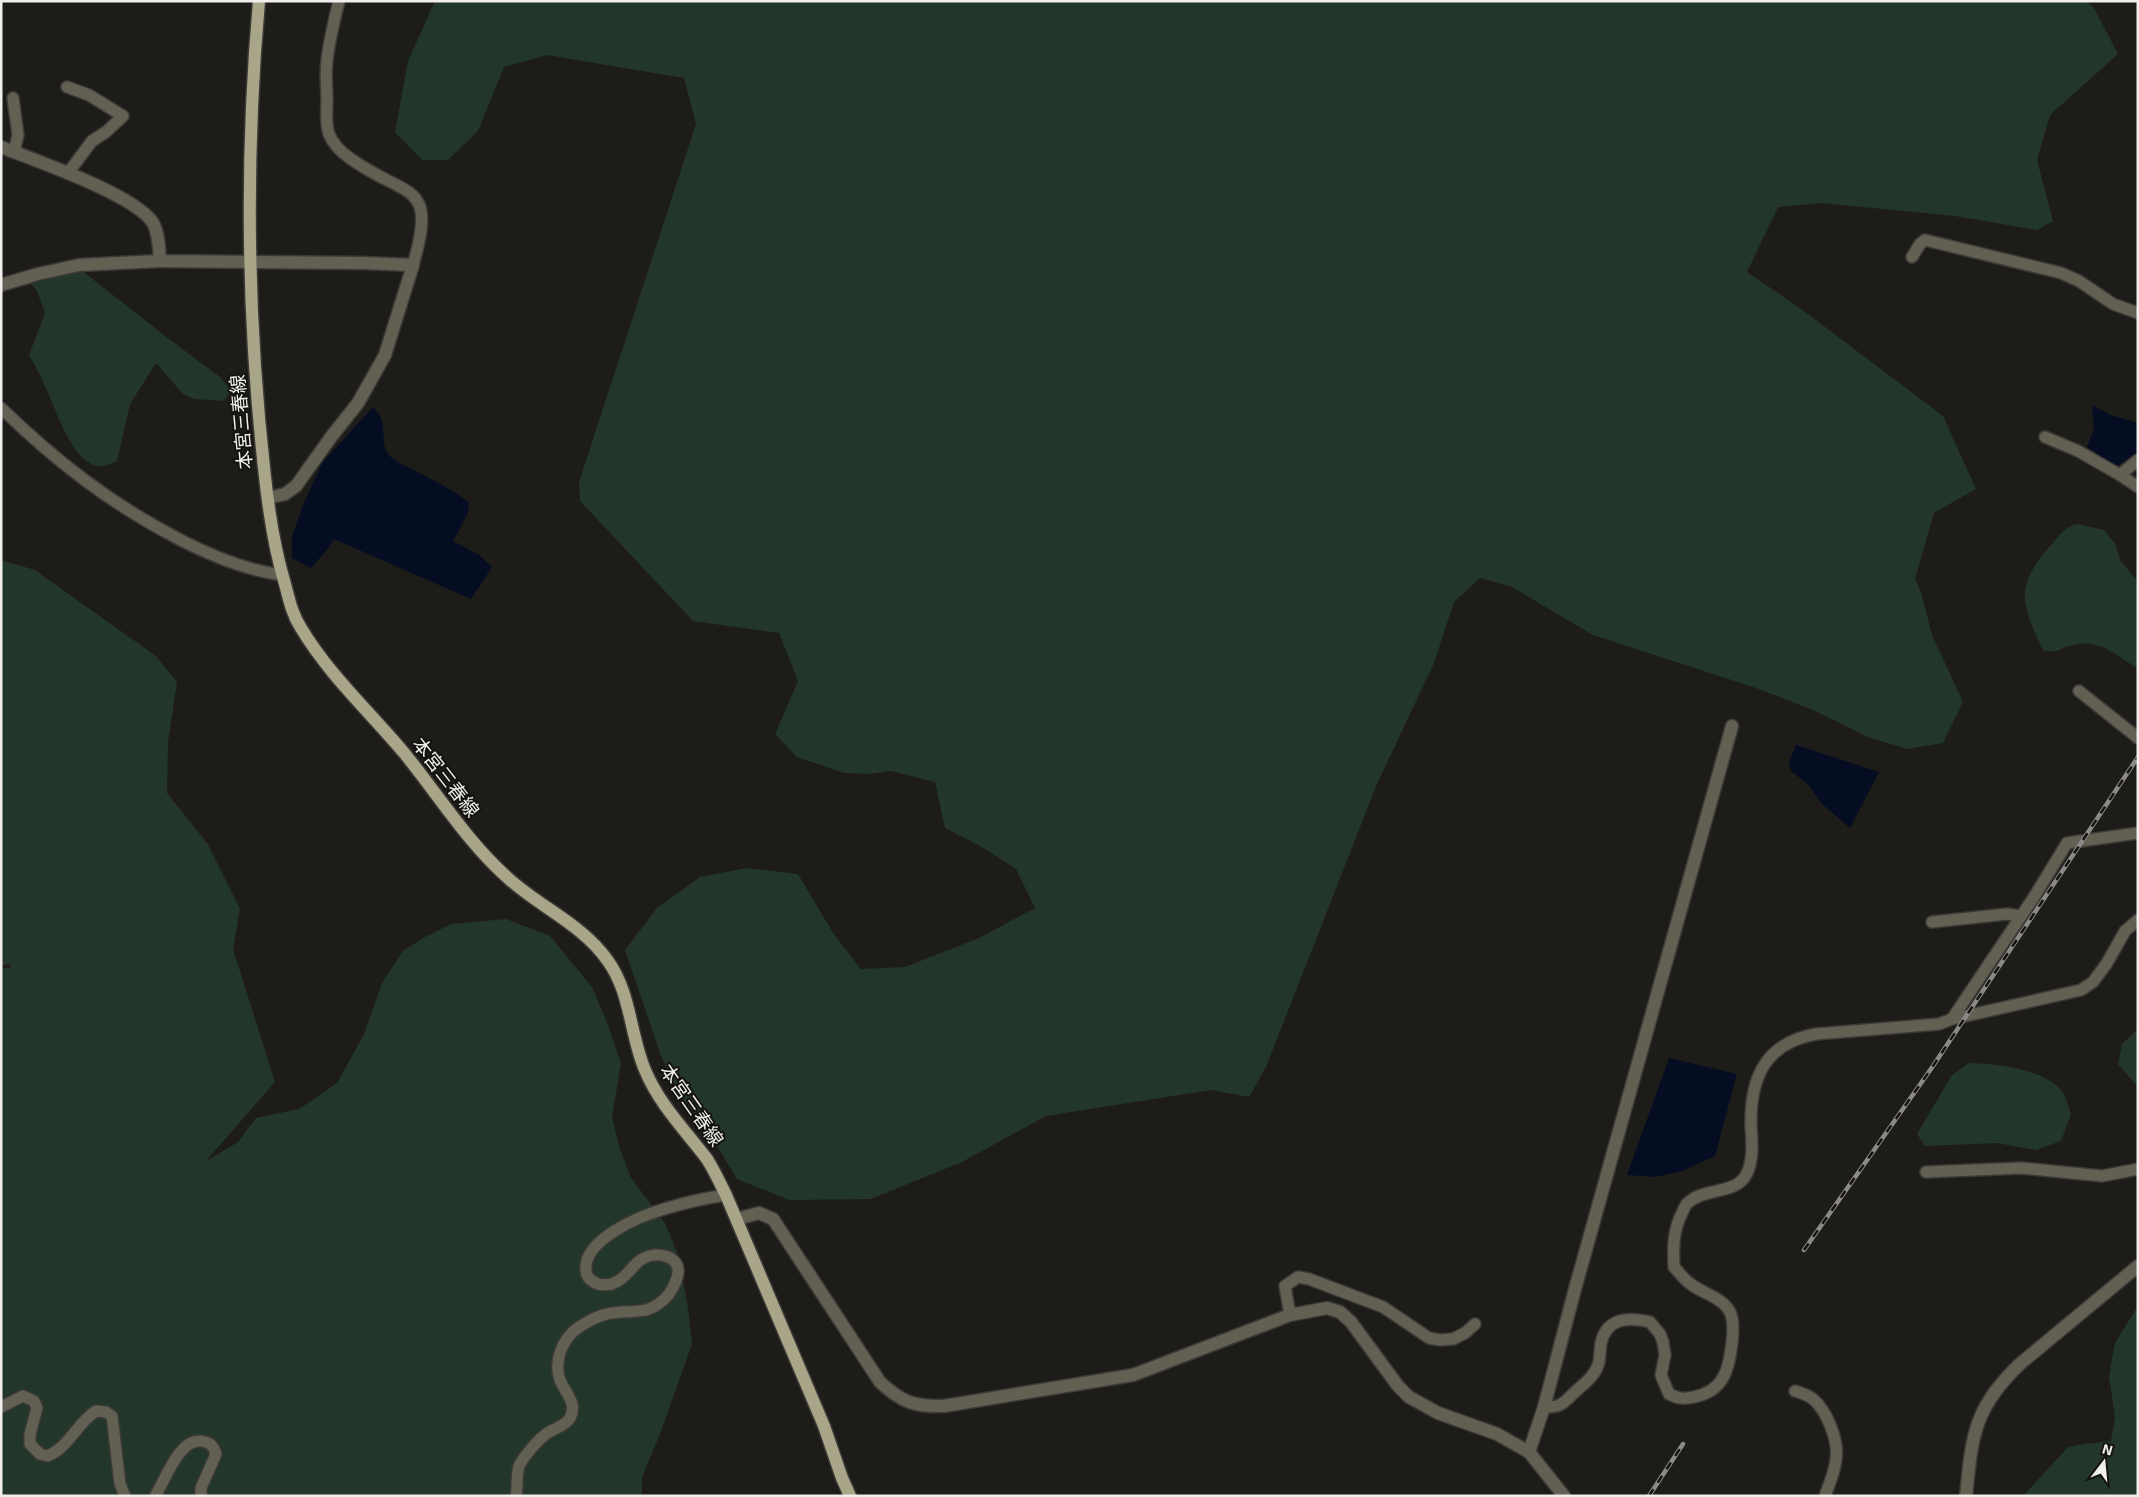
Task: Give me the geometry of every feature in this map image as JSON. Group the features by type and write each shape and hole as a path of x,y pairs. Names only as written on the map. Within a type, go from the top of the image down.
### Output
{"main road":[{"name":"本宮三春線","path":"259,1 250,156 251,262 259,418 274,546 292,610 300,628 319,654 346,688 404,753 472,840 510,881 583,934 610,962 624,994 644,1069 657,1093 710,1163 726,1195 824,1426 850,1496"}],"street":[{"path":"268,498 285,494 296,486 358,403 385,355 413,265 422,226 419,202 411,193 343,154 329,134 326,121 326,63 339,1"},
{"path":"67,87 89,95 123,116 106,132 92,141 68,173"},
{"path":"14,98 18,135 14,152"},
{"path":"1,147 68,173 144,212 153,222 157,233 160,261"},
{"path":"1912,258 1920,244 1925,240 1972,250 2071,276 2113,304 2138,313"},
{"path":"1,285 38,274 80,265 160,261 413,265"},
{"path":"1,408 74,474 146,522 221,559 266,573 282,575"},
{"path":"2045,437 2078,451 2120,474 2138,487"},
{"path":"2120,474 2138,460"},
{"path":"2080,691 2138,738"},
{"path":"1529,1452 1544,1407 1577,1280 1732,726"},
{"path":"1952,1019 2068,843 2138,833"},
{"path":"1932,922 2007,914 2020,916"},
{"path":"1544,1407 1563,1405 1585,1384 1594,1373 1599,1362 1605,1332 1622,1319 1628,1318 1650,1322 1660,1334 1665,1355 1661,1375 1669,1394 1681,1399 1708,1394 1717,1387 1726,1370 1731,1349 1733,1333 1731,1313 1719,1301 1688,1282 1674,1267 1674,1232 1688,1202 1699,1196 1732,1188 1747,1174 1751,1162 1751,1118 1755,1084 1764,1063 1784,1044 1799,1037 1939,1024 1952,1019 2081,990 2093,982 2107,963 2125,931 2138,920"},
{"path":"1926,1172 2021,1168 2102,1176 2138,1169"},
{"path":"516,1496 519,1466 543,1435 566,1423 571,1418 573,1409 571,1399 560,1379 558,1358 562,1345 578,1328 591,1320 608,1314 640,1312 655,1307 668,1294 677,1277 676,1264 672,1259 662,1255 644,1258 617,1282 600,1285 594,1283 589,1279 586,1272 586,1262 593,1248 636,1218 701,1199 726,1195"},
{"path":"737,1219 759,1214 773,1219 880,1382 899,1399 927,1407 944,1406 1133,1375 1290,1315 1327,1308 1340,1312 1351,1322 1398,1386 1409,1396 1438,1414 1497,1434 1529,1452 1564,1496"},
{"path":"1966,1496 1977,1426 1988,1399 2005,1378 2021,1363 2138,1266"},
{"path":"1290,1315 1285,1286 1298,1277 1383,1307 1428,1338 1440,1340 1453,1339 1465,1333 1475,1324"},
{"path":"1796,1391 1806,1394 1817,1403 1833,1434 1837,1457 1825,1496"},
{"path":"1,1407 23,1396 34,1401 37,1408 30,1434 30,1444 40,1454 48,1456 57,1452 68,1442 87,1417 96,1411 106,1412 112,1416 120,1484 125,1496"},
{"path":"155,1496 177,1456 188,1443 195,1440 208,1441 213,1446 216,1454 202,1488 201,1496"}],"green space":[{"path":"435,1 2086,1 2094,8 2118,54 2050,115 2037,160 2053,221 2037,230 1955,216 1821,203 1778,207 1747,272 1804,311 1943,416 1976,489 1934,513 1915,579 1921,592 1932,635 1963,702 1943,743 1907,749 1868,737 1813,710 1756,688 1593,635 1510,586 1480,578 1454,602 1434,663 1377,784 1266,1067 1249,1097 1211,1090 1046,1116 962,1162 871,1199 789,1200 737,1179 705,1126 679,1094 661,1056 625,950 657,908 700,877 747,868 798,874 833,933 861,969 905,967 979,938 1035,908 1016,869 982,847 945,828 935,782 891,771 869,774 844,773 797,757 775,734 798,681 779,633 693,621 580,501 579,482 696,124 684,78 547,55 504,67 478,131 448,160 422,160 395,132 408,61"},
{"path":"81,270 220,377 231,390 224,401 194,399 183,394 156,363 130,404 117,461 101,466 91,464 75,449 62,427 40,375 29,355 45,313 37,291 31,284"},
{"path":"2077,524 2104,530 2116,545 2120,560 2138,582 2138,669 2108,649 2091,644 2082,643 2056,651 2043,650 2029,619 2025,595 2031,572 2039,559 2057,538 2066,529"},
{"path":"1,560 35,570 156,656 177,682 168,742 167,793 207,843 240,909 233,949 275,1082 206,1161 238,1142 256,1118 299,1109 337,1083 364,1034 382,983 403,951 423,938 451,924 506,919 550,936 592,987 621,1063 612,1117 619,1146 631,1178 665,1223 677,1252 687,1301 692,1344 660,1434 642,1477 642,1496 1,1496 1,969 12,967 8,964 1,966"},
{"path":"2138,1029 2138,1087 2118,1064 2122,1044"},
{"path":"1969,1063 2018,1068 2041,1076 2060,1089 2071,1114 2061,1141 2036,1150 1997,1143 1925,1146 1917,1134 1952,1075"},
{"path":"2136,1309 2138,1309 2138,1496 2023,1496 2068,1447 2111,1441 2115,1417 2109,1376 2115,1343"}],"water":[{"path":"2092,405 2111,415 2138,423 2138,452 2117,466 2087,447 2094,429"},
{"path":"373,407 382,421 385,447 387,453 392,458 469,502 468,513 453,541 479,555 492,567 471,599 334,539 311,568 292,558 292,536 322,463"},
{"path":"1796,745 1879,772 1850,828 1822,804 1808,784 1792,772 1789,766"},
{"path":"1669,1058 1737,1074 1715,1156 1682,1171 1655,1177 1627,1175"}],"railway":[{"path":"1804,1250 1933,1066 2138,757"},
{"path":"1649,1496 1683,1444"}]}
